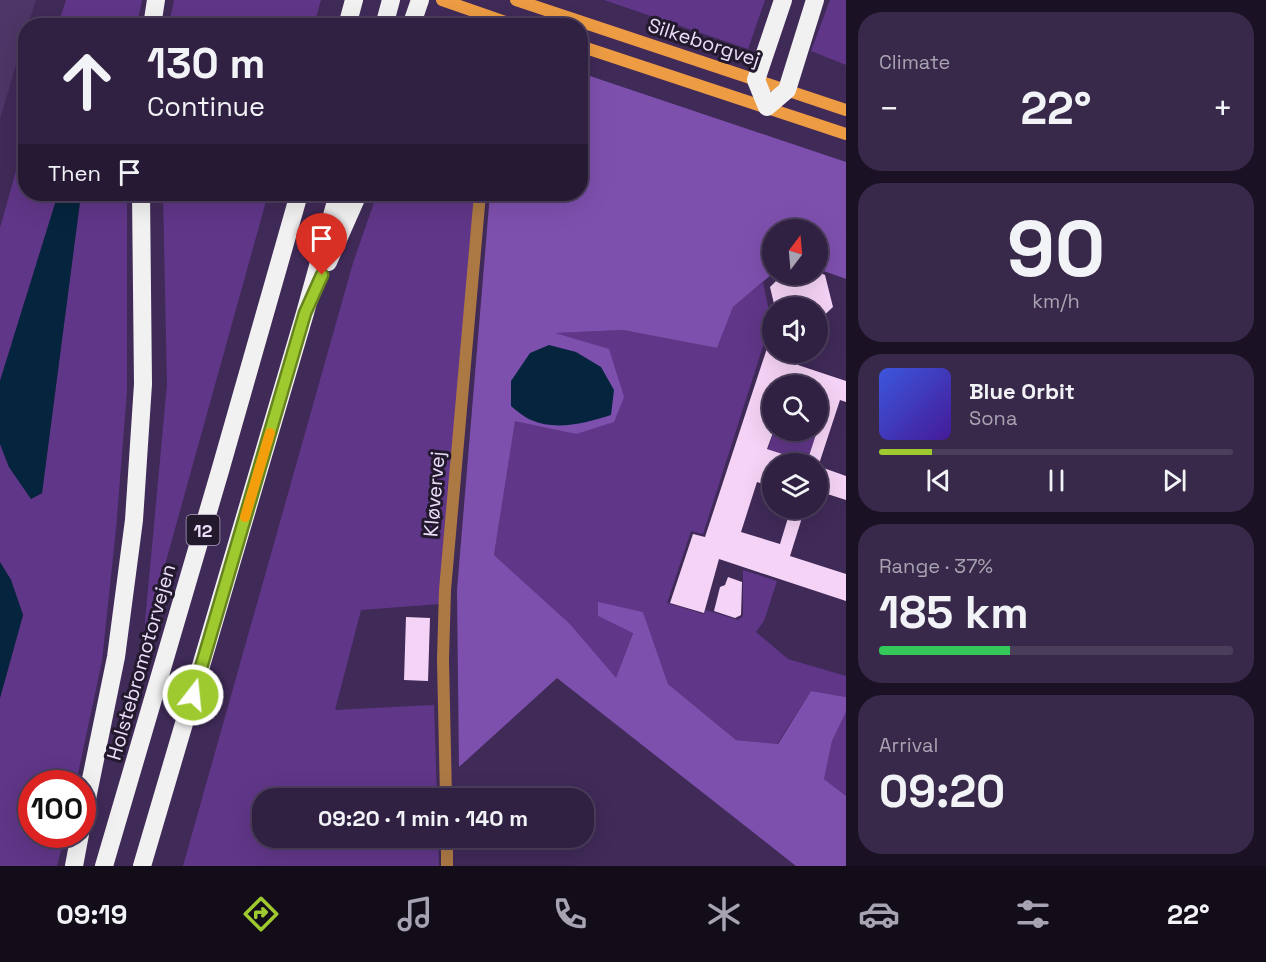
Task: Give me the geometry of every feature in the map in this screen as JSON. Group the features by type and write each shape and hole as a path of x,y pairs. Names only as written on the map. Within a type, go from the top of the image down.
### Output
{"highway":[{"path":"153,18 156,0"},
{"path":"349,18 354,0"},
{"path":"386,18 391,0"},
{"path":"414,18 420,0"},
{"path":"783,0 756,80 767,107 787,90 815,0"},
{"path":"93,770 116,657 134,520 143,384 141,201"},
{"name":"Holstebromotorvejen","path":"104,866 297,201"},
{"name":"12","path":"142,866 336,201"},
{"path":"305,313 355,201"},
{"path":"151,866 160,807"},
{"path":"74,866 77,848"}],"main road":[{"path":"442,0 495,18"},
{"name":"Silkeborgvej","path":"516,0 570,18"},
{"name":"Silkeborgvej","path":"588,24 846,110"},
{"path":"588,49 846,134"}],"street":[{"name":"Kløvervej","path":"446,788 443,659 445,591 479,201"},
{"path":"447,848 447,866"}],"shaded area":[{"path":"0,0 36,0 30,18 18,18 18,58 0,119"},
{"path":"66,0 142,0 138,18 60,18"},
{"path":"174,0 321,0 316,18 170,18"},
{"path":"604,0 765,0 748,49"},
{"path":"830,0 846,0 846,65 811,51"},
{"path":"588,75 846,162 846,279 828,273 828,219 762,219 762,282 733,307 717,348 623,330 555,333 609,349 624,397 614,422 576,434 515,421 494,555 570,624 616,678 633,633 598,616 598,602 643,612 668,684 736,740 778,744 811,691 846,697 846,712 832,741 824,779 846,796 846,866 796,866 557,678 459,767 457,590 489,201 588,201"},
{"path":"18,164 18,201 56,201 0,381 0,228"},
{"path":"80,201 127,201 127,392 102,661 79,770 18,770 18,848 62,848 57,866 0,866 0,698 23,615 11,580 0,562 0,444 9,467 31,499 42,493"},
{"path":"163,201 266,201 143,644 167,384"},
{"path":"375,201 476,201 440,604 361,610 335,710 434,705 437,788 252,788 252,848 438,848 439,866 183,866 353,263"},
{"path":"762,283 766,297 762,297 762,349 703,534 691,531 667,603 704,614 706,610 738,620 743,616 743,570 777,581 764,621 756,632 788,659 846,676 846,697 811,691 777,744 736,740 668,684 643,612 598,603 598,616 633,632 616,679 570,624 494,555 515,420 576,434 553,333 623,330 717,348 733,307"},
{"path":"771,441 814,441 810,453 780,453 768,449"},
{"path":"846,712 846,796 824,779 832,741"}],"water":[{"path":"56,201 80,201 42,493 31,499 9,467 0,444 0,381"},
{"path":"549,345 576,352 601,367 614,390 611,415 581,423 551,425 528,419 511,406 511,381 530,353"},
{"path":"0,562 11,580 23,615 0,698"}],"building":[{"path":"772,285 828,285 833,307 828,312 828,297 772,297 770,287"},
{"path":"762,363 799,363 798,365 828,375 762,375 762,441 770,441 767,449 779,453 762,453 762,484 757,482 741,532 780,544 788,519 802,519 790,556 846,574 846,601 719,559 704,613 670,603 693,534 705,537"},
{"path":"828,375 846,381 846,402 840,400 828,437"},
{"path":"814,441 827,441 823,453 810,453"},
{"path":"828,470 846,476 846,500 828,494"},
{"path":"728,577 742,582 741,615 735,618 714,611 720,587 725,585"},
{"path":"406,617 430,618 428,681 404,680"}],"slow traffic":[{"path":"245,517 270,433"}],"route":[{"path":"193,695 305,313 322,275"}]}
